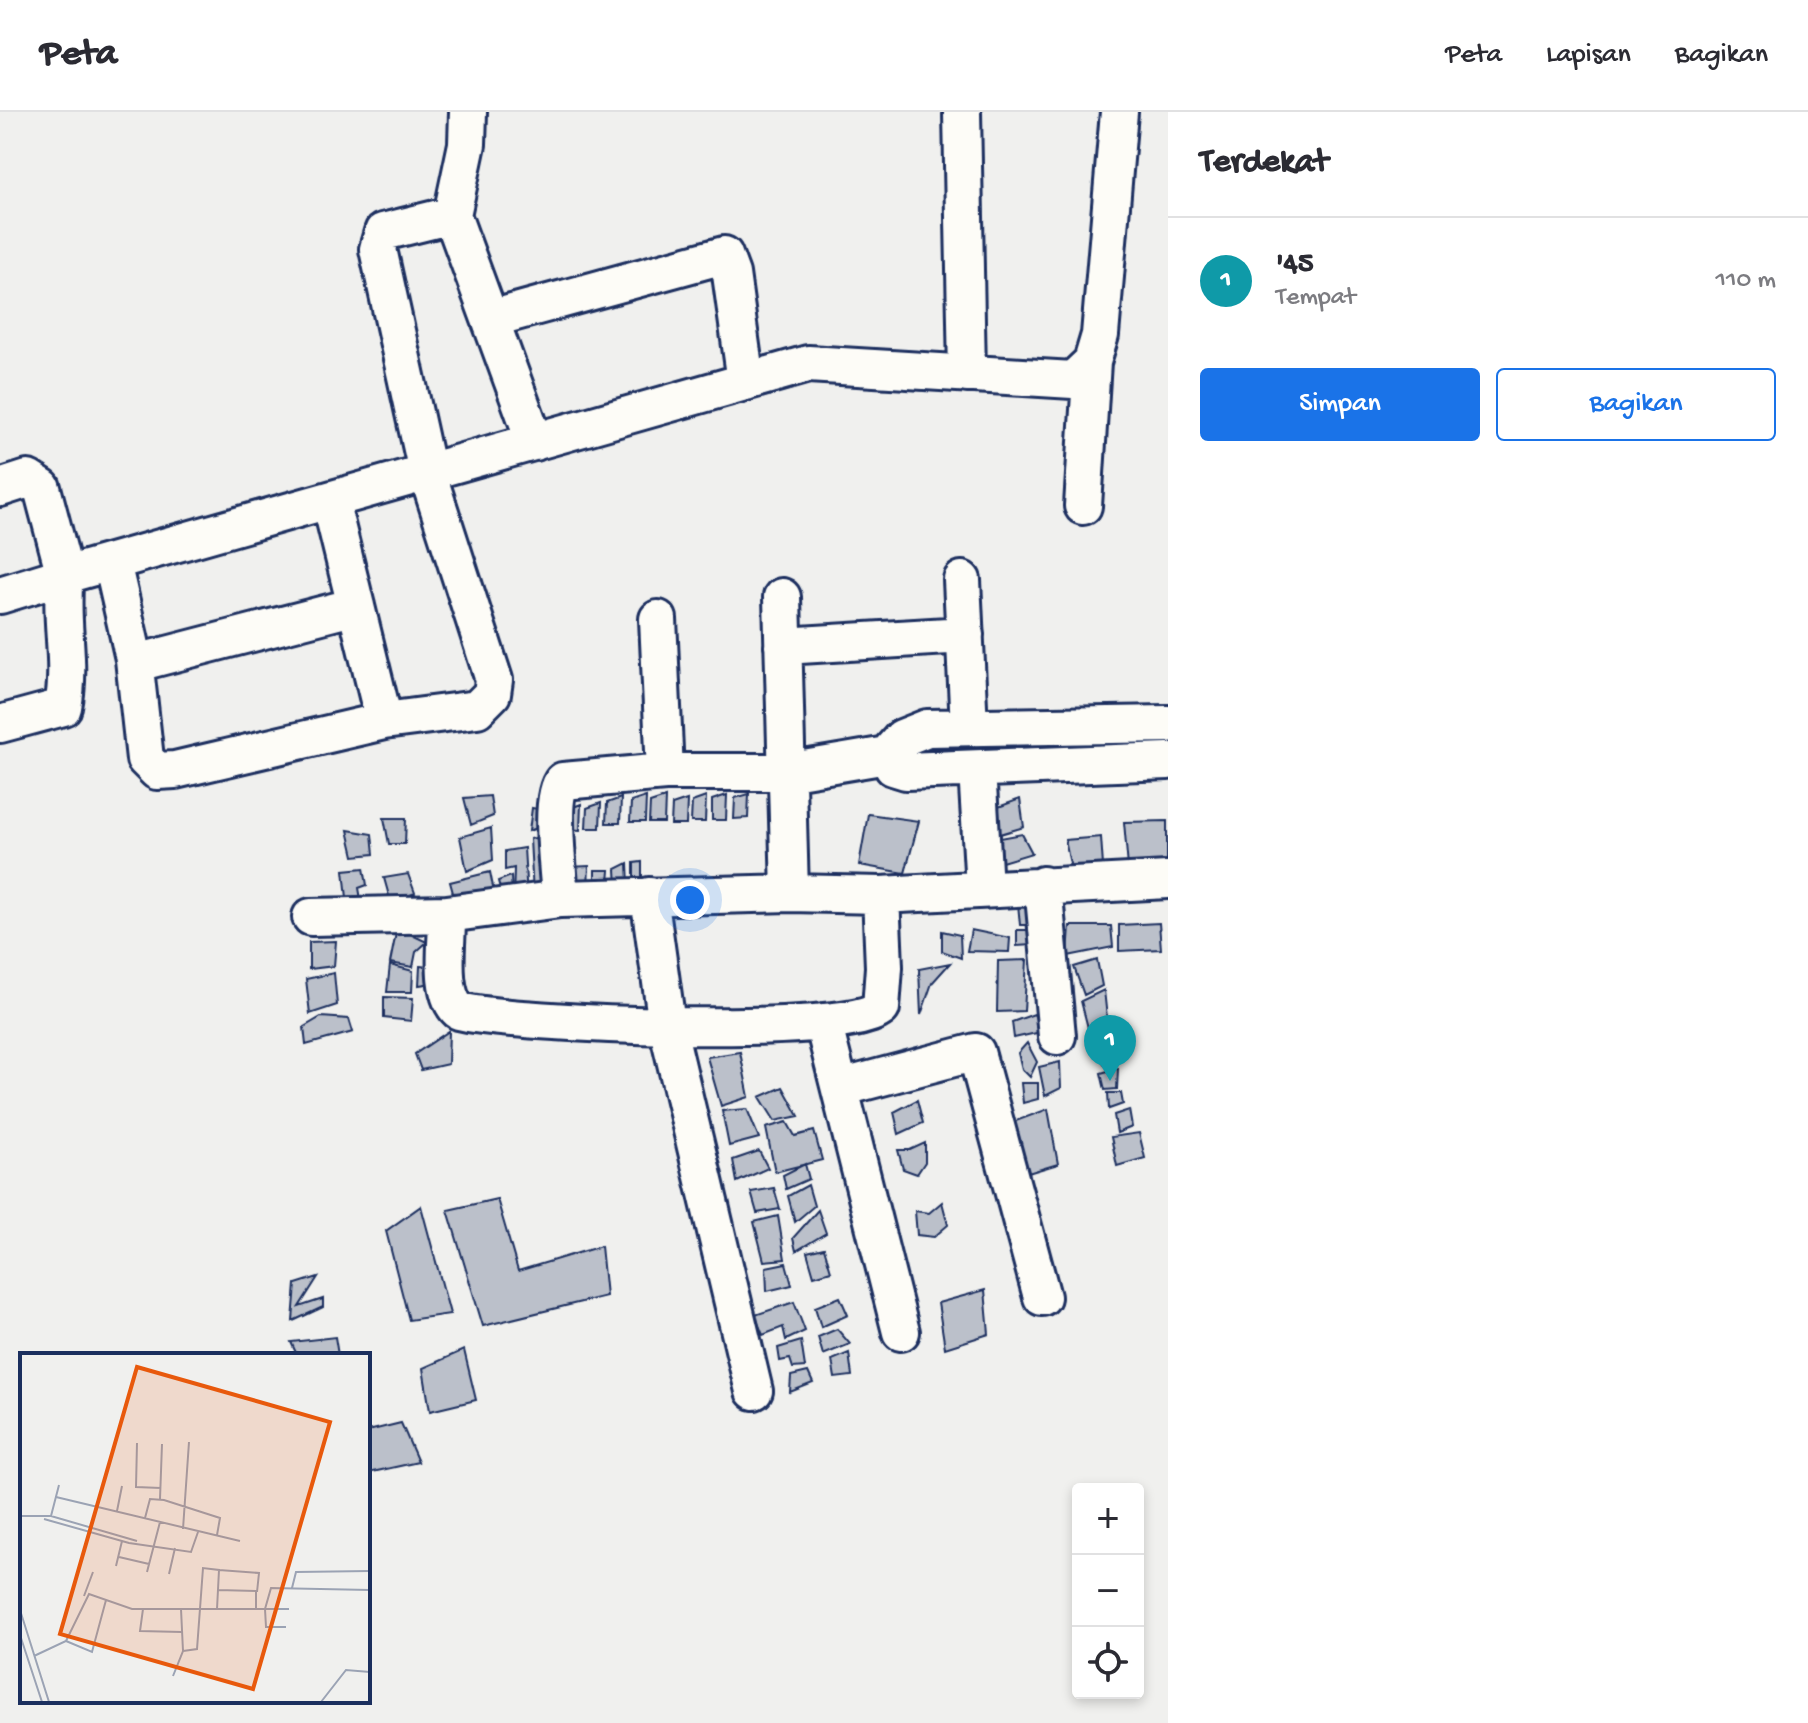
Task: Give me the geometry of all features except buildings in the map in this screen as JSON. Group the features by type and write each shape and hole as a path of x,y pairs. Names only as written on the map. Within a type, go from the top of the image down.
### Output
{"street":[{"path":"468,112 467,144 452,215 535,442"},
{"path":"962,112 967,374"},
{"path":"1083,506 1092,362 1100,335 1119,112"},
{"path":"112,562 134,659 145,759 157,771 175,770 384,721 477,709 492,694 494,680 427,472 378,249 383,232 452,215"},
{"path":"490,319 724,255 731,274 746,382"},
{"path":"0,595 808,364 1073,380 1092,362"},
{"path":"0,488 28,479 42,488 65,575 61,606 69,676 63,707 0,724"},
{"path":"330,500 384,721"},
{"path":"962,580 969,727"},
{"path":"782,597 790,893"},
{"path":"134,659 144,661 356,606"},
{"path":"658,619 665,772"},
{"path":"783,646 965,635"},
{"path":"560,899 556,813 560,784 570,780 665,772 786,772 887,755 911,733 927,728 1168,724"},
{"path":"887,755 893,767 906,771 1168,761"},
{"path":"977,769 984,888"},
{"path":"311,917 447,914 560,899 790,893 881,895 1168,880"},
{"path":"1043,885 1057,1036"},
{"path":"447,914 448,992 452,1005 459,1011 667,1025 823,1022 862,1019 881,1008 884,967 881,895"},
{"path":"649,896 667,1025 754,1391"},
{"path":"823,1022 901,1332"},
{"path":"840,1088 976,1052 1042,1297"}],"place":[{"name":"'45","path":"1110,1081"}]}
